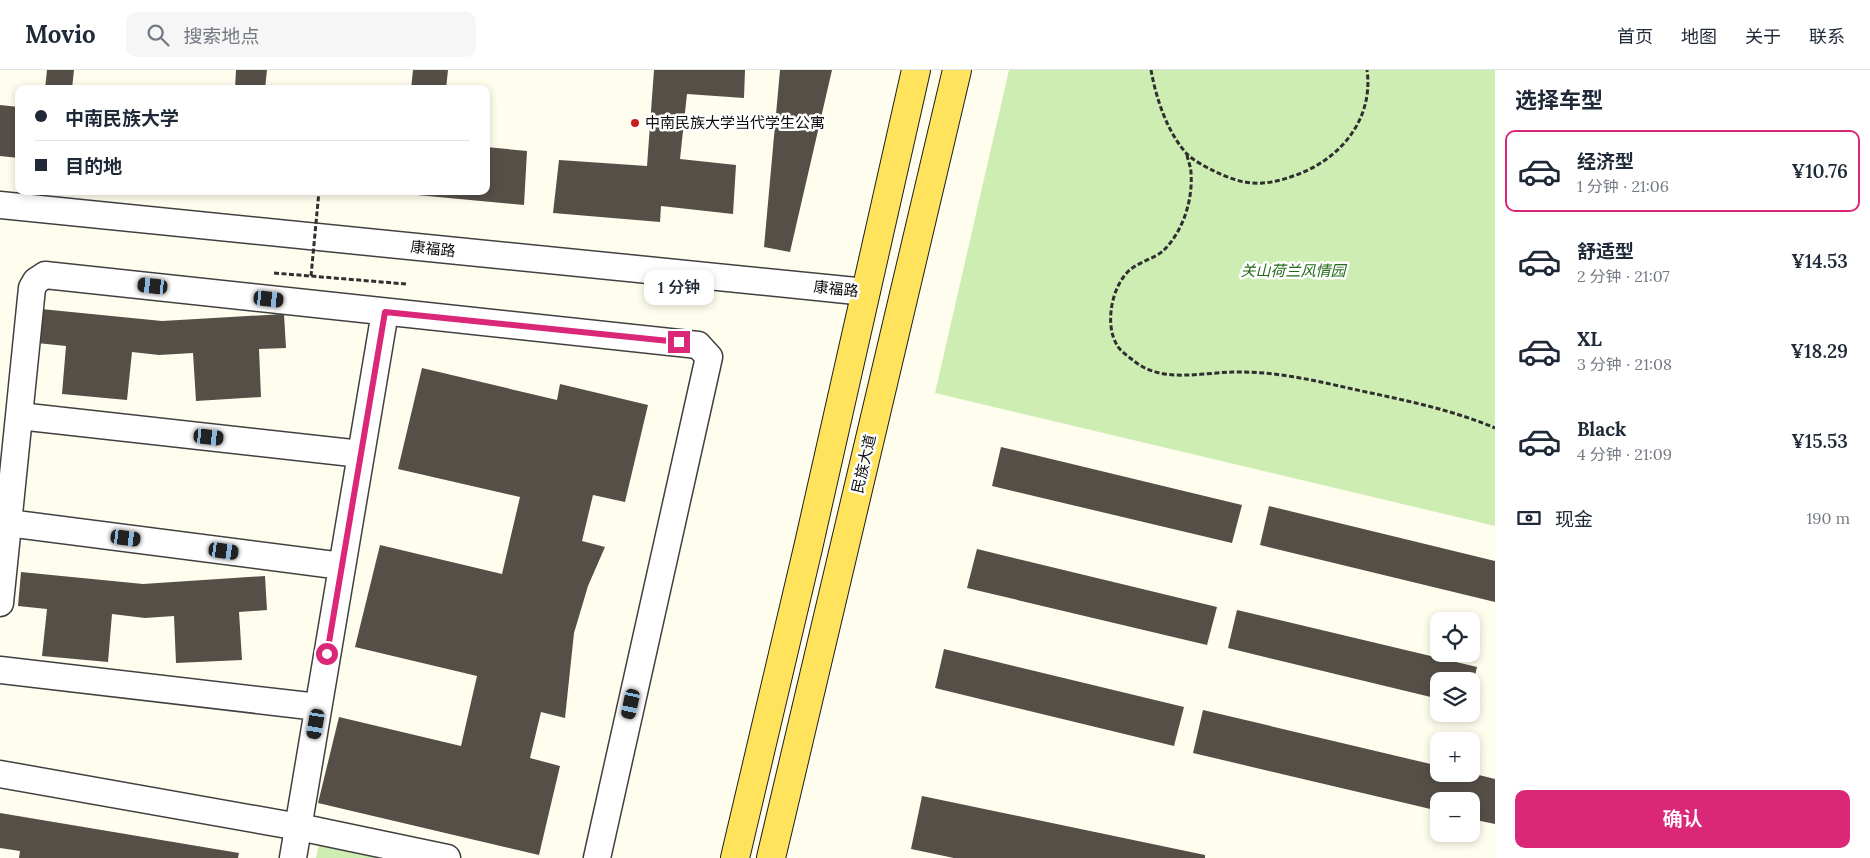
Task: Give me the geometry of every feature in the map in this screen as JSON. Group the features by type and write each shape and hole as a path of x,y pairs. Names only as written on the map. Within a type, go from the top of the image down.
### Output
{"main road":[{"path":"735,858 916,70"},
{"name":"民族大道","path":"771,858 957,70"}],"street":[{"name":"康福路","path":"0,205 866,292"},
{"path":"0,603 32,288 45,275 698,344 709,357 597,858"},
{"path":"293,858 385,312"},
{"path":"19,416 361,454"},
{"path":"8,523 342,566"},
{"path":"0,670 318,707"},
{"path":"0,774 298,827 447,858"}],"path":[{"path":"1151,70 1163,113 1174,135 1187,154 1206,167 1228,178 1252,183 1277,182 1300,174 1321,164 1348,140 1365,107 1369,87 1367,70"},
{"path":"1187,154 1191,173 1186,214 1177,232 1163,251 1130,270 1119,284 1112,303 1111,328 1117,346 1135,362 1151,371 1176,375 1255,371 1288,375 1450,411 1495,428"},
{"path":"311,276 319,195"},
{"path":"273,272 406,284"}],"green space":[{"name":"关山荷兰风情园","path":"1009,70 1495,70 1495,526 935,393"},
{"path":"319,844 382,858 316,858"}],"building":[{"path":"47,70 74,70 72,85 45,85"},
{"path":"236,70 267,70 265,85 235,85"},
{"path":"413,70 448,70 446,85 411,85"},
{"path":"654,70 745,70 744,98 687,94 680,159 736,165 733,214 661,206 660,222 553,213 559,160 647,166"},
{"path":"780,70 832,70 790,252 764,247"},
{"path":"0,105 15,107 15,158 0,156"},
{"path":"490,147 527,151 524,205 417,195 490,195"},
{"path":"41,309 162,321 284,314 286,348 259,349 261,397 196,401 193,353 159,355 132,352 127,400 62,394 66,346 37,343"},
{"path":"422,368 557,400 560,384 648,405 625,502 593,495 582,541 605,547 588,586 574,633 565,718 541,712 530,758 560,766 539,855 318,803 339,717 461,746 477,676 355,647 380,545 502,574 520,497 398,469"},
{"path":"1001,447 1242,505 1232,543 992,486"},
{"path":"1269,506 1495,561 1495,602 1260,545"},
{"path":"977,549 1217,607 1207,645 967,588"},
{"path":"21,572 143,584 265,576 267,610 239,612 242,660 176,663 174,616 145,618 112,614 108,662 42,656 47,609 18,606"},
{"path":"1237,610 1430,656 1430,662 1456,662 1477,667 1476,672 1430,672 1430,697 1228,648"},
{"path":"944,649 1184,707 1174,746 935,688"},
{"path":"1203,710 1430,764 1430,782 1480,782 1480,775 1495,779 1495,824 1480,821 1480,792 1430,792 1430,809 1193,753"},
{"path":"922,796 1205,855 1205,858 954,858 911,849"},
{"path":"0,813 239,853 238,858 19,858 20,851 0,848"}],"place":[{"name":"中南民族大学当代学生公寓","path":"635,123"}],"route":[{"path":"327,654 385,312 679,342"}]}
